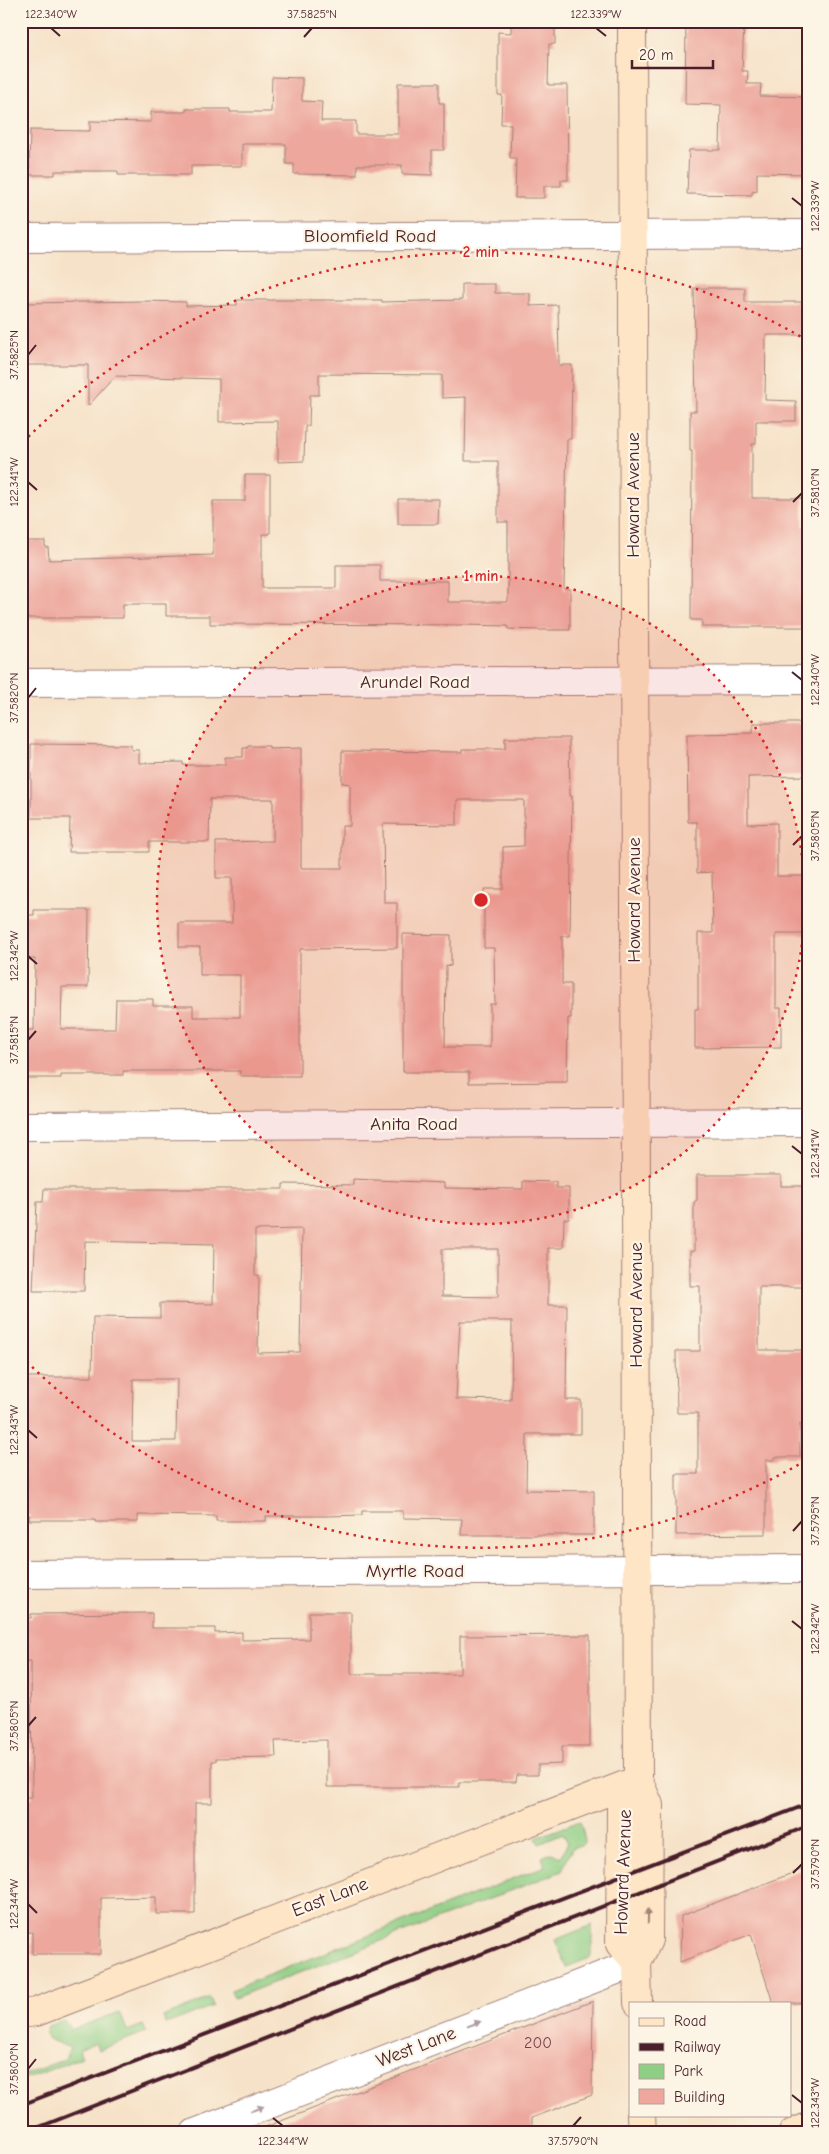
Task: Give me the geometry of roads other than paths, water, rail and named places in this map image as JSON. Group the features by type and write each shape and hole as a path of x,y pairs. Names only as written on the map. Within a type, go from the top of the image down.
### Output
{"street":[{"name":"Howard Avenue","path":"632,21 638,1780 621,1807 620,1944 637,1962 638,2002"},
{"name":"Bloomfield Road","path":"21,238 808,234"},
{"name":"Arundel Road","path":"21,683 808,680"},
{"name":"Anita Road","path":"21,1126 808,1122"},
{"name":"Myrtle Road","path":"21,1574 808,1569"},
{"name":"East Lane","path":"21,2014 36,2012 638,1780"},
{"name":"West Lane","path":"195,2133 637,1962"},
{"path":"641,2116 642,2133"},
{"path":"793,2133 808,2127"}],"railway":[{"path":"21,2105 808,1804"},
{"path":"24,2133 808,1826"}]}
